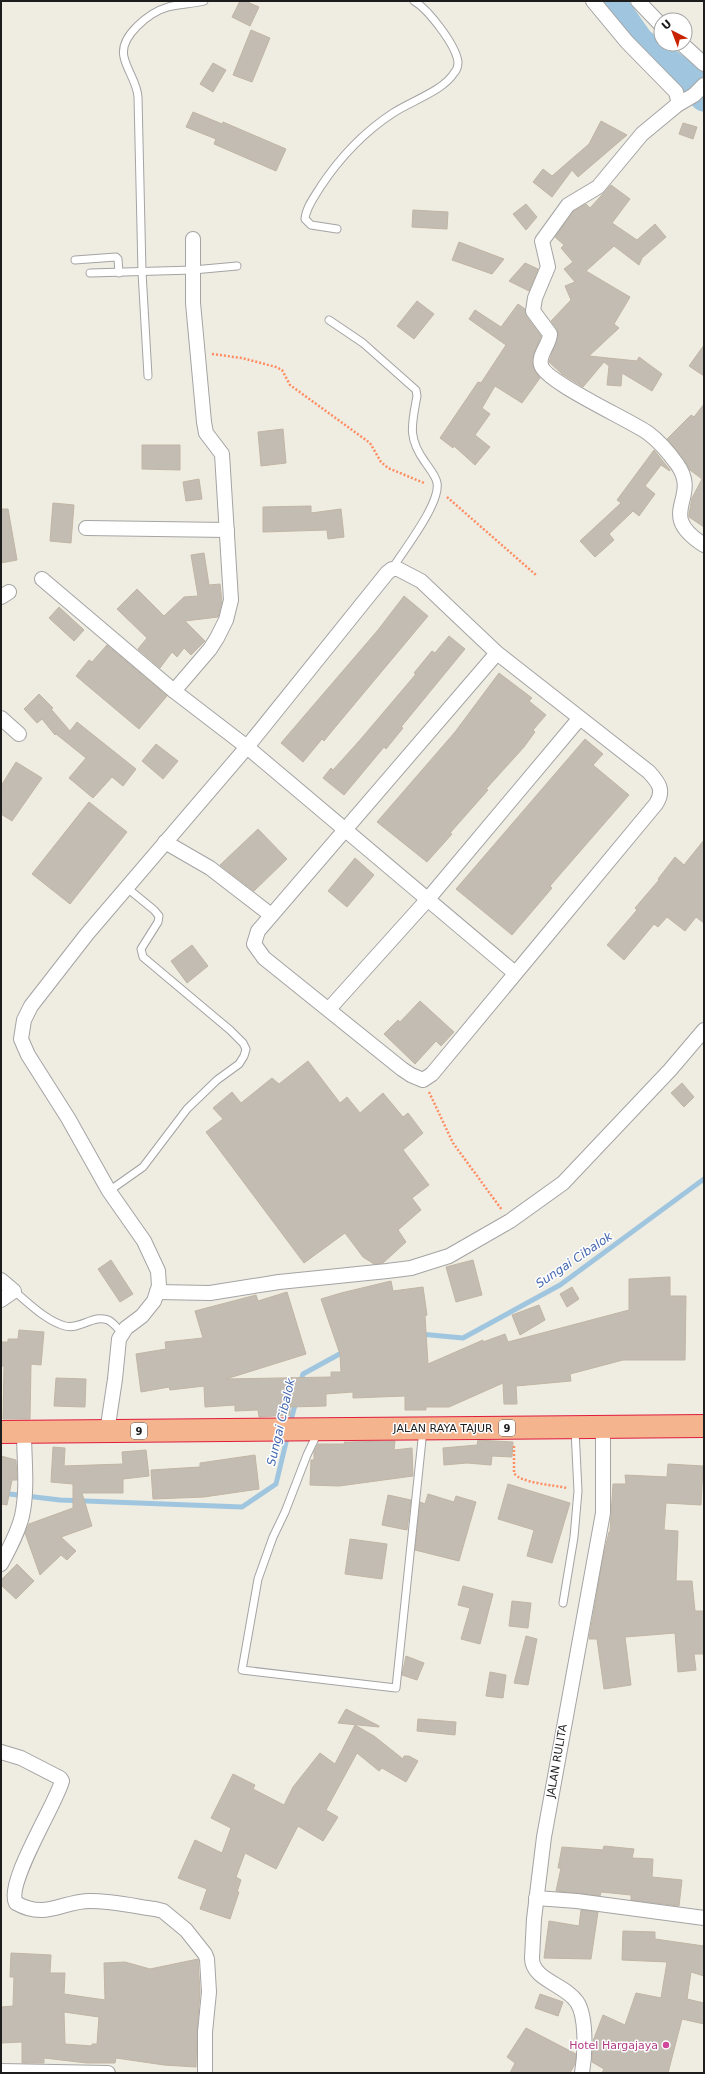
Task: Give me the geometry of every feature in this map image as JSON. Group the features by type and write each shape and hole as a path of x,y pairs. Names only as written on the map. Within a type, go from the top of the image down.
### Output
{"highway":[{"name":"JALAN RAYA TAJUR","path":"107,1432 704,1426"},
{"name":"9","path":"1,1432 107,1432"}],"street":[{"path":"593,1 627,42 676,92 678,100 677,105"},
{"path":"638,1 653,17"},
{"path":"691,52 704,64"},
{"path":"699,90 677,105 642,134 598,186 568,205 546,233 542,241 548,267 533,302 533,311 550,334 550,340 540,361 543,369 576,393 633,423 663,446 677,464 684,477 684,494 679,513 682,526 687,532 704,545"},
{"path":"174,691 210,649 226,620 232,588 222,454 205,429 193,303 193,239"},
{"path":"86,528 228,530"},
{"path":"107,1432 115,1380 117,1350 122,1333 150,1307 157,1292 158,1270 152,1255 109,1191 68,1118 28,1055 21,1039 21,1030 27,1012 126,887 247,747 392,569 400,569 421,581 497,653 579,719 649,772 659,783 661,793 656,804 432,1074 423,1080 411,1076 259,953 254,944 255,937 344,830 497,653"},
{"path":"42,579 174,691 247,747 515,973"},
{"path":"1,718 19,734"},
{"path":"330,1009 428,899 579,719"},
{"path":"165,842 210,868 271,916"},
{"path":"157,1292 210,1293 279,1282 412,1268 449,1256 510,1221 563,1183 670,1070 704,1030"},
{"path":"1,1280 14,1291 1,1300"},
{"name":"JALAN RULITA","path":"582,2073 584,2049 580,2008 563,1988 537,1973 532,1963 536,1898 550,1799 602,1513 603,1428"},
{"path":"1,1564 19,1526 23,1504 24,1432"},
{"path":"1,1752 21,1758 60,1778 62,1781 26,1857 13,1895 16,1903 21,1906 45,1911 88,1901 155,1909 163,1911 186,1930 205,1954 209,1971 208,2013 205,2032 205,2073"},
{"path":"536,1898 577,1901 704,1918"},
{"path":"1,2071 108,2073"}],"lane":[{"path":"148,376 142,272 138,90 124,56 125,44 128,38 142,22 158,11 169,6 204,1"},
{"path":"337,229 311,225 306,219 308,206 328,176 362,135 394,112 444,84 456,72 458,64 451,45 425,10 414,1"},
{"path":"75,260 116,257 118,259 119,273"},
{"path":"90,273 193,270 236,266"},
{"path":"329,320 363,343 414,387 417,396 411,431 412,439 418,452 438,482 437,489 431,509 392,569"},
{"path":"109,1191 143,1167 157,1151 177,1120 217,1080 239,1064 246,1049 243,1043 230,1030 143,957 141,949 158,922 159,916 154,910 126,887"},
{"path":"14,1291 56,1323 67,1327 105,1319 110,1321 122,1333"},
{"path":"314,1430 307,1455 285,1512 273,1537 258,1579 242,1670 396,1688 423,1428"},
{"path":"563,1603 574,1537 578,1492 575,1428"}],"path":[{"path":"198,353 242,358 282,370 290,385 370,443 381,462 388,468 437,489 536,575"},
{"path":"423,1080 453,1143 510,1221"},
{"path":"514,1428 515,1476 522,1480 561,1486 578,1492"}],"building":[{"path":"240,1 245,1 259,7 250,26 232,17"},
{"path":"251,30 270,38 252,82 233,75"},
{"path":"213,63 226,70 213,92 200,84"},
{"path":"193,112 222,124 223,122 286,149 276,171 214,144 216,139 186,127"},
{"path":"601,121 627,135 578,177 572,170 552,197 533,182 543,169 552,176 589,144"},
{"path":"683,123 697,127 693,139 679,134"},
{"path":"611,185 630,199 612,223 637,240 655,224 666,237 642,258 639,265 614,246 586,271 630,297 614,324 619,328 589,356 637,361 639,357 662,374 652,391 622,373 621,386 607,385 609,366 604,362 583,387 562,374 549,362 558,335 557,329 551,321 571,300 565,286 575,282 564,269 573,262 561,248 564,245 555,237 574,211 586,204 590,208"},
{"path":"526,204 537,217 526,230 513,214"},
{"path":"413,210 448,212 447,229 412,227"},
{"path":"459,242 504,259 492,274 452,260"},
{"path":"525,263 538,269 529,291 509,281"},
{"path":"417,301 434,314 414,339 397,326"},
{"path":"518,304 525,309 526,316 541,336 532,360 534,370 540,378 522,403 495,386 482,408 490,414 475,435 490,447 475,465 454,446 453,448 440,438 478,382 481,383 506,345 469,319 475,310 501,327"},
{"path":"704,345 704,376 689,366"},
{"path":"704,404 704,527 689,517 692,498 702,479 690,470 684,459 667,439 691,415 694,417"},
{"path":"283,429 286,463 261,466 258,432"},
{"path":"142,445 180,445 180,470 142,469"},
{"path":"654,450 670,471 661,465 645,486 655,494 639,516 633,511 609,534 614,540 595,557 580,541 621,503 617,500"},
{"path":"199,479 202,499 186,501 183,482"},
{"path":"53,503 74,505 71,543 50,541"},
{"path":"311,506 311,513 341,509 344,537 328,539 327,530 263,532 263,507"},
{"path":"1,509 8,509 17,560 1,563"},
{"path":"204,553 209,585 220,584 222,602 218,617 185,621 205,641 191,655 184,648 177,657 172,652 160,668 138,649 147,638 117,609 137,589 164,616 184,597 198,596 191,555"},
{"path":"404,596 428,616 324,741 322,739 303,762 281,743 378,630"},
{"path":"59,607 84,630 74,641 49,618"},
{"path":"449,636 465,649 401,727 403,728 386,749 384,747 344,795 323,778 331,768 333,770 360,740 416,674 414,673 432,651 435,653"},
{"path":"107,645 167,696 139,729 76,676 89,660 92,662"},
{"path":"499,673 532,698 529,701 546,715 533,730 535,732 524,747 486,789 488,790 427,862 377,822 455,732"},
{"path":"39,694 53,708 51,709 70,731 77,722 136,769 123,786 112,777 93,798 69,778 86,758 56,734 55,735 42,719 37,723 24,709"},
{"path":"585,739 603,754 593,765 629,795 550,886 552,888 512,935 456,889"},
{"path":"156,744 178,761 163,779 142,761"},
{"path":"16,762 42,778 12,821 1,814 1,786"},
{"path":"89,802 127,832 70,904 32,874"},
{"path":"258,829 287,859 254,891 220,865"},
{"path":"704,840 704,923 696,917 685,931 667,917 658,927 654,924 624,960 607,945 637,910 635,908 659,880 658,879 675,857 684,865"},
{"path":"355,858 374,875 347,907 328,891"},
{"path":"192,945 208,966 187,983 171,961"},
{"path":"420,1001 454,1032 441,1046 436,1041 415,1064 384,1034 398,1020 400,1022"},
{"path":"308,1061 340,1103 347,1097 360,1113 383,1093 403,1117 408,1113 423,1133 403,1150 429,1185 412,1198 421,1210 398,1230 406,1242 383,1263 374,1264 363,1257 345,1233 304,1263 206,1132 223,1119 213,1108 232,1092 241,1103 272,1078 279,1084"},
{"path":"682,1083 694,1097 684,1107 671,1093"},
{"path":"111,1260 133,1294 120,1302 98,1269"},
{"path":"473,1260 482,1295 456,1302 446,1267"},
{"path":"670,1277 670,1296 686,1296 685,1360 623,1360 570,1374 571,1381 516,1386 517,1404 504,1404 503,1383 449,1407 426,1407 426,1410 405,1410 405,1396 353,1398 353,1392 326,1394 326,1406 290,1407 290,1415 259,1417 258,1410 235,1411 235,1405 205,1407 204,1386 170,1390 169,1387 141,1392 136,1354 166,1349 165,1342 203,1338 195,1311 256,1295 258,1301 287,1292 306,1354 226,1379 331,1377 331,1372 341,1372 340,1354 321,1299 391,1281 393,1291 423,1287 427,1315 425,1316 428,1364 483,1340 483,1342 505,1334 508,1342 629,1310 629,1279"},
{"path":"572,1287 579,1299 567,1307 560,1294"},
{"path":"539,1305 545,1320 520,1335 512,1315"},
{"path":"19,1330 44,1332 41,1365 31,1364 30,1419 3,1419 4,1366 1,1366 1,1342 8,1342 8,1339 18,1339"},
{"path":"56,1378 86,1379 85,1407 54,1406"},
{"path":"478,1440 513,1442 512,1457 492,1456 491,1465 467,1463 444,1465 443,1448 477,1445"},
{"path":"395,1441 394,1450 412,1448 413,1476 339,1486 310,1485 311,1460 314,1460 314,1452 318,1444"},
{"path":"53,1447 65,1448 64,1466 123,1464 122,1452 146,1450 149,1476 123,1479 123,1493 82,1493 92,1526 61,1537 76,1551 67,1560 61,1555 40,1575 25,1533 29,1524 73,1508 73,1484 51,1482"},
{"path":"255,1455 259,1489 204,1497 153,1499 151,1470 200,1467 200,1463"},
{"path":"1,1456 16,1460 17,1480 12,1480 7,1505 1,1504"},
{"path":"668,1464 703,1466 701,1505 666,1503 664,1530 678,1531 676,1581 692,1581 695,1611 704,1611 704,1654 694,1654 696,1670 678,1672 675,1633 625,1637 631,1685 604,1689 597,1639 589,1639 603,1558 610,1532 613,1484 626,1484 625,1475 667,1477"},
{"path":"508,1484 570,1503 552,1563 527,1556 534,1530 498,1519"},
{"path":"428,1494 454,1502 456,1496 476,1502 459,1561 415,1550 420,1502 425,1504"},
{"path":"388,1495 411,1500 407,1530 382,1525"},
{"path":"350,1539 387,1544 382,1579 345,1574"},
{"path":"17,1564 34,1581 16,1599 1,1585 1,1580"},
{"path":"463,1586 493,1594 480,1644 461,1639 470,1608 458,1605"},
{"path":"512,1601 531,1603 528,1628 509,1626"},
{"path":"526,1636 537,1639 528,1685 514,1683"},
{"path":"406,1656 424,1663 417,1680 402,1675"},
{"path":"490,1672 506,1675 503,1698 486,1696"},
{"path":"346,1709 379,1726 379,1727 338,1723"},
{"path":"418,1719 456,1722 455,1735 417,1731"},
{"path":"355,1725 374,1736 403,1759 404,1756 409,1756 418,1761 406,1782 382,1768 379,1771 357,1753 326,1810 338,1817 323,1841 298,1826 276,1869 245,1853 236,1877 241,1880 237,1892 239,1892 230,1919 200,1909 207,1889 178,1878 195,1840 222,1853 231,1828 211,1818 233,1774 255,1785 253,1789 284,1805 293,1787 320,1753 335,1764"},
{"path":"604,1846 634,1849 632,1858 653,1859 652,1877 682,1880 679,1906 631,1900 631,1895 601,1892 600,1896 556,1891 561,1868 558,1868 562,1847 603,1850"},
{"path":"581,1910 598,1912 591,1959 544,1958 549,1921 579,1926"},
{"path":"623,1931 655,1932 655,1939 704,1946 704,1976 691,1972 687,1999 704,2003 704,2024 682,2019 668,2073 602,2073 604,2069 592,2062 593,2041 603,2015 625,2025 636,1993 661,1998 667,1962 622,1960"},
{"path":"11,1953 51,1955 50,1973 65,1973 64,1994 105,2000 104,1963 125,1962 150,1969 198,1959 200,1992 196,2067 164,2065 116,2058 115,2063 87,2063 44,2058 44,2063 22,2063 22,2042 1,2043 1,2007 13,2006 14,1977 10,1977","holes":["64,2012 99,2017 97,2044 92,2044 92,2046 65,2044"]},
{"path":"540,1994 563,2002 558,2016 535,2008"},
{"path":"526,2028 576,2054 575,2064 570,2073 510,2073 515,2063 507,2057"}],"waterway":[{"path":"611,1 640,42 695,83 704,97"},
{"name":"Sungai Cibalok","path":"420,1334 463,1338 560,1285 704,1179"},
{"name":"Sungai Cibalok","path":"300,1383 303,1374 345,1351"},
{"name":"Sungai Cibalok","path":"290,1424 296,1401"},
{"name":"Sungai Cibalok","path":"1,1493 60,1500 242,1507 276,1484 288,1434"}],"place":[{"name":"Hotel Hargajaya","path":"666,2045"}]}
